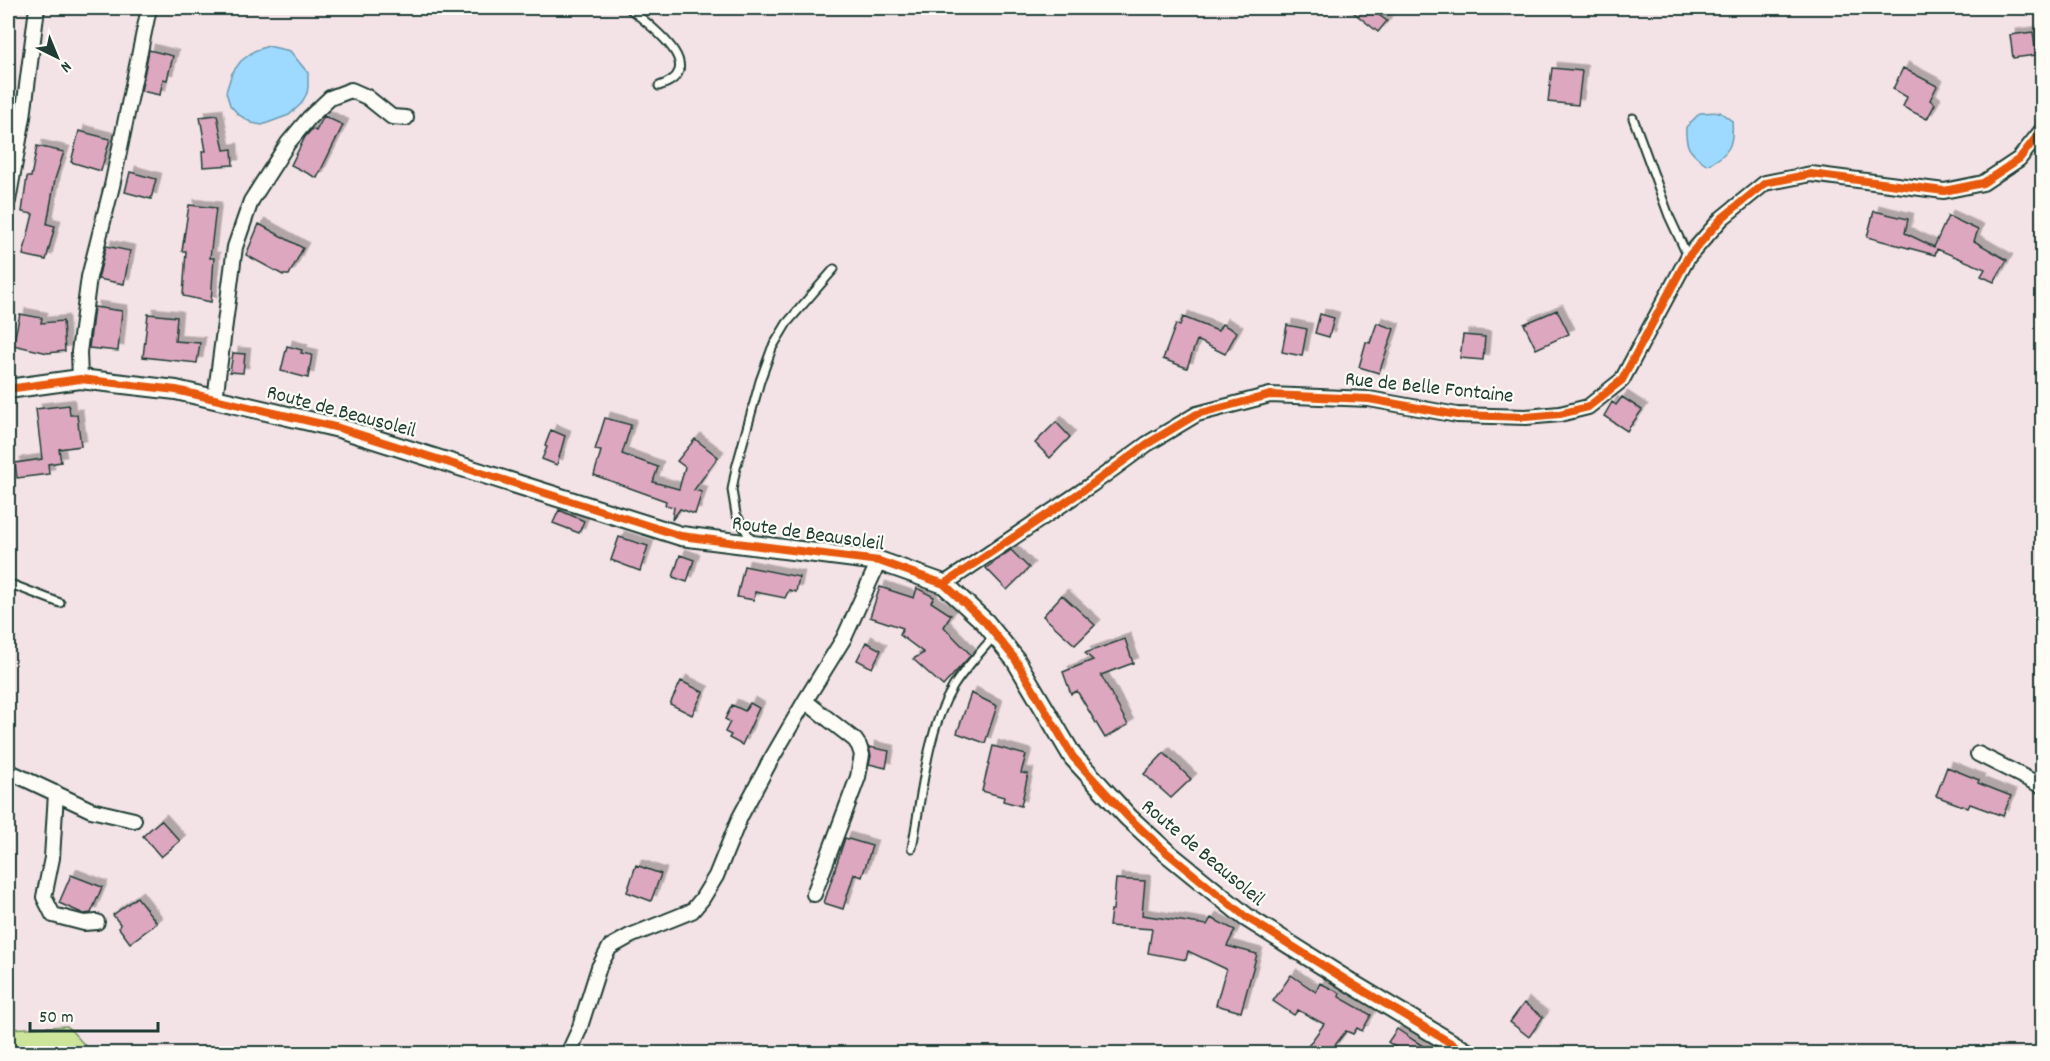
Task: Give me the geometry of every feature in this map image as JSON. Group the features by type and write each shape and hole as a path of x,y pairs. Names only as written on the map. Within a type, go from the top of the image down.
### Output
{"street":[{"path":"8,201 23,117 37,8"},
{"path":"80,379 79,352 89,277 112,186 149,8"},
{"path":"215,399 235,247 251,201 288,143 330,98 351,90 367,97 392,117 406,117"},
{"name":"Rue de Belle Fontaine","path":"944,584 1091,485 1147,444 1197,414 1270,396 1369,399 1457,415 1526,417 1560,414 1588,407 1622,380 1688,257 1722,218 1765,183 1811,174 1944,191 1983,183 2019,159 2043,130"},
{"name":"Route de Beausoleil","path":"8,389 80,379 176,390 339,428 681,536 879,561 944,584 985,622 1015,659 1073,757 1128,818 1246,917 1468,1053"},
{"path":"568,1053 579,1029 598,967 610,947 630,936 692,911 702,900 716,876 740,817 805,701 844,638 879,561"},
{"path":"805,701 855,740 862,755 858,777 814,894"},
{"path":"1978,754 2043,786"},
{"path":"8,771 91,810 134,820"},
{"path":"56,793 52,858 44,897 53,915 84,923 97,922"}],"lane":[{"path":"629,8 665,38 678,60 679,73 675,79 660,86"},
{"path":"1633,118 1669,216 1688,257"},
{"path":"755,546 736,514 732,490 760,381 772,348 786,323 834,269"},
{"path":"8,583 60,603"},
{"path":"912,848 933,738 942,709 954,686 995,634"}],"green space":[{"path":"67,1026 92,1053 8,1053 8,1029"}],"water":[{"path":"268,46 290,51 308,73 308,87 301,104 289,115 262,125 252,123 239,115 230,105 226,92 232,73 241,61 254,51"},
{"path":"1720,112 1732,121 1731,143 1725,153 1707,165 1690,149 1686,140 1686,127 1700,113"}],"building":[{"path":"1348,8 1381,8 1376,13 1387,21 1378,32"},
{"path":"2033,32 2036,55 2013,58 2010,35"},
{"path":"149,50 173,56 167,80 163,79 160,95 141,91"},
{"path":"1552,68 1582,71 1578,105 1548,102"},
{"path":"1903,68 1937,86 1930,100 1935,104 1927,119 1903,107 1907,97 1893,89"},
{"path":"217,115 224,150 232,149 233,165 203,167 202,151 206,151 200,117"},
{"path":"324,116 343,125 317,178 291,165 305,137 312,129 316,131"},
{"path":"79,131 110,139 101,171 71,162"},
{"path":"37,146 64,152 55,179 47,224 55,226 46,260 23,255 33,214 22,212 27,177 31,177"},
{"path":"130,172 156,179 151,199 125,192"},
{"path":"189,205 216,208 210,258 214,258 211,302 183,296 186,251 182,251"},
{"path":"1874,211 1908,219 1905,233 1934,247 1948,216 1978,230 1974,241 2007,260 1994,282 1981,276 1985,269 1937,249 1935,255 1867,237"},
{"path":"259,224 303,248 289,275 283,275 246,255"},
{"path":"106,246 130,251 124,284 98,279"},
{"path":"94,307 122,311 118,351 89,348"},
{"path":"1557,310 1569,334 1536,349 1524,324"},
{"path":"20,314 42,318 41,323 63,321 65,351 48,353 13,345"},
{"path":"148,314 177,317 175,341 200,343 197,363 143,357"},
{"path":"1320,314 1334,318 1329,337 1315,333"},
{"path":"1183,317 1218,331 1222,324 1237,332 1225,354 1197,340 1187,368 1163,359 1176,324 1180,326"},
{"path":"1377,323 1394,329 1379,373 1359,367 1366,342 1370,343"},
{"path":"1287,325 1307,329 1302,356 1282,352"},
{"path":"1463,335 1485,337 1483,360 1460,358"},
{"path":"287,346 302,350 301,353 312,355 308,378 281,371"},
{"path":"233,353 245,354 243,373 230,372"},
{"path":"1622,397 1642,410 1627,431 1604,416 1612,402 1616,405"},
{"path":"69,405 70,415 77,415 81,446 59,449 61,462 48,464 49,474 17,478 15,463 42,459 36,409"},
{"path":"605,418 631,425 622,454 658,467 653,482 679,489 685,467 677,461 695,439 718,457 694,490 702,492 695,514 680,509 672,520 674,507 665,505 666,501 594,475 601,451 595,450"},
{"path":"1056,422 1070,437 1050,458 1035,443"},
{"path":"551,430 565,436 557,465 542,459"},
{"path":"559,510 584,521 579,533 553,523"},
{"path":"619,537 648,546 640,571 611,560"},
{"path":"1011,550 1029,568 1007,590 986,568"},
{"path":"680,555 694,560 687,582 673,577"},
{"path":"744,566 799,577 796,592 789,590 785,598 755,592 754,600 737,597"},
{"path":"880,587 914,598 917,588 934,597 931,602 951,615 944,627 971,655 943,686 913,659 924,653 900,635 903,628 870,617"},
{"path":"1062,595 1095,625 1075,645 1043,616"},
{"path":"1125,639 1133,663 1101,675 1128,725 1105,738 1077,691 1071,694 1063,672 1093,660 1085,653"},
{"path":"866,642 881,650 872,668 857,660"},
{"path":"681,681 703,692 692,715 670,704"},
{"path":"971,693 997,706 985,743 957,733"},
{"path":"750,703 759,708 742,745 729,738 731,735 725,732 730,722 725,719 732,705 745,711"},
{"path":"993,746 1026,755 1021,773 1028,774 1021,806 1003,801 1004,797 982,791"},
{"path":"869,747 889,751 886,768 869,764 871,756"},
{"path":"1164,753 1191,779 1171,798 1144,774"},
{"path":"1947,767 2011,796 2003,816 1970,804 1968,808 1936,796"},
{"path":"161,820 180,841 161,857 143,836"},
{"path":"845,838 872,846 862,877 854,874 843,909 824,903"},
{"path":"636,865 661,874 651,901 627,892"},
{"path":"71,875 102,887 91,913 84,914 59,903"},
{"path":"1116,879 1145,881 1142,915 1207,925 1211,918 1235,930 1227,946 1257,954 1241,1012 1216,1005 1226,969 1188,951 1186,960 1148,953 1152,929 1109,926"},
{"path":"137,897 157,923 130,943 113,915"},
{"path":"1291,975 1316,992 1320,983 1340,993 1339,997 1371,1015 1362,1031 1357,1028 1353,1034 1346,1031 1329,1053 1303,1053 1324,1024 1298,1010 1294,1015 1273,1001"},
{"path":"1524,1003 1543,1017 1529,1037 1510,1022"},
{"path":"1397,1029 1434,1053 1404,1053 1388,1042"}],"cycle path":[{"path":"944,584 1091,485 1147,444 1197,414 1270,395 1369,399 1457,415 1526,417 1560,414 1588,407 1622,380 1688,257 1722,218 1765,183 1811,174 1944,191 1983,183 2019,159 2042,130"},
{"path":"8,389 80,379 176,390 339,428 681,536 879,561 944,584 985,622 1015,659 1073,757 1128,817 1166,852 1246,917 1469,1054"}]}
